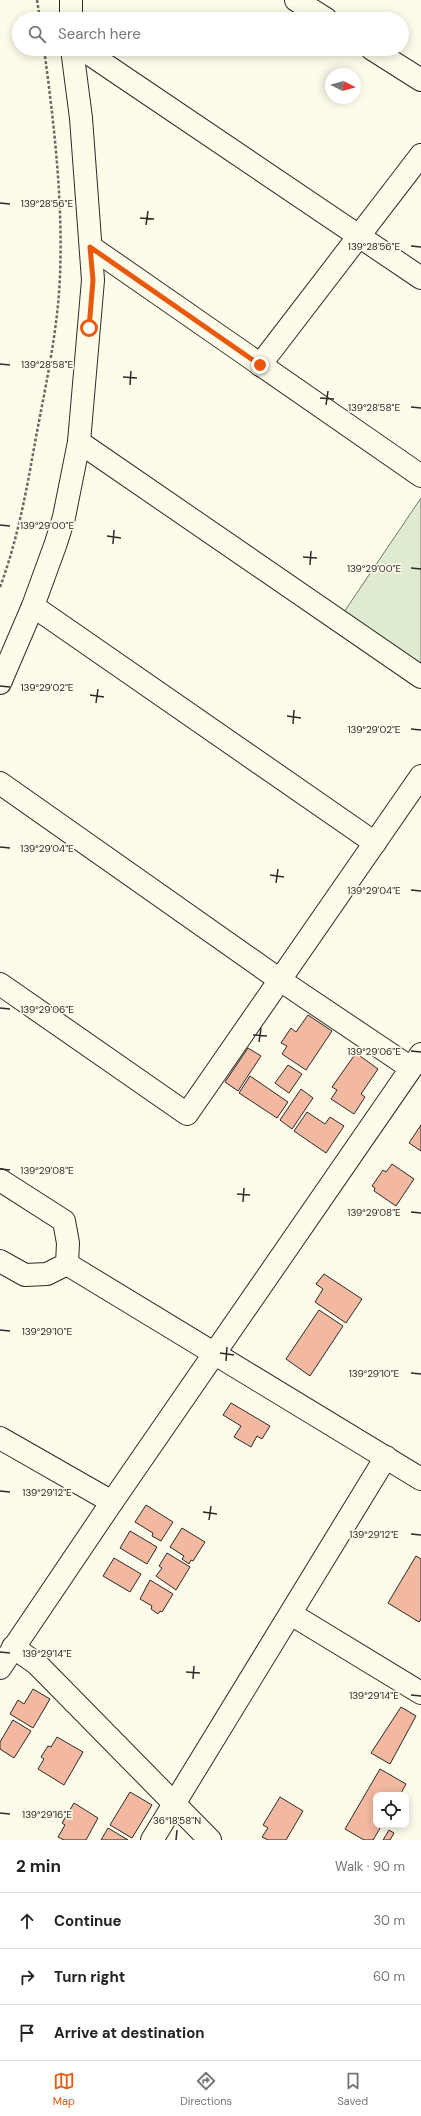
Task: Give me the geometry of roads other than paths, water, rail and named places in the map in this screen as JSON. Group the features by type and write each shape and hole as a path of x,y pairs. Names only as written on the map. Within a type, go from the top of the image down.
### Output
{"street":[{"path":"71,0 71,12"},
{"path":"296,0 315,12"},
{"path":"0,683 33,606 64,517 79,442 93,280 82,126 73,56"},
{"path":"92,56 421,278"},
{"path":"383,56 421,80"},
{"path":"260,365 421,154"},
{"path":"90,247 421,476"},
{"path":"79,442 421,677"},
{"path":"33,606 375,843"},
{"path":"0,984 187,1114 421,776"},
{"path":"0,783 280,980 416,1061 12,1647 0,1668"},
{"path":"0,1180 64,1221 68,1243 67,1264"},
{"path":"0,1261 25,1275 47,1274 67,1264"},
{"path":"67,1264 421,1479"},
{"path":"0,1438 112,1502"},
{"path":"152,1840 386,1457"},
{"path":"291,1614 421,1693"},
{"path":"12,1647 36,1664 210,1840"}]}
